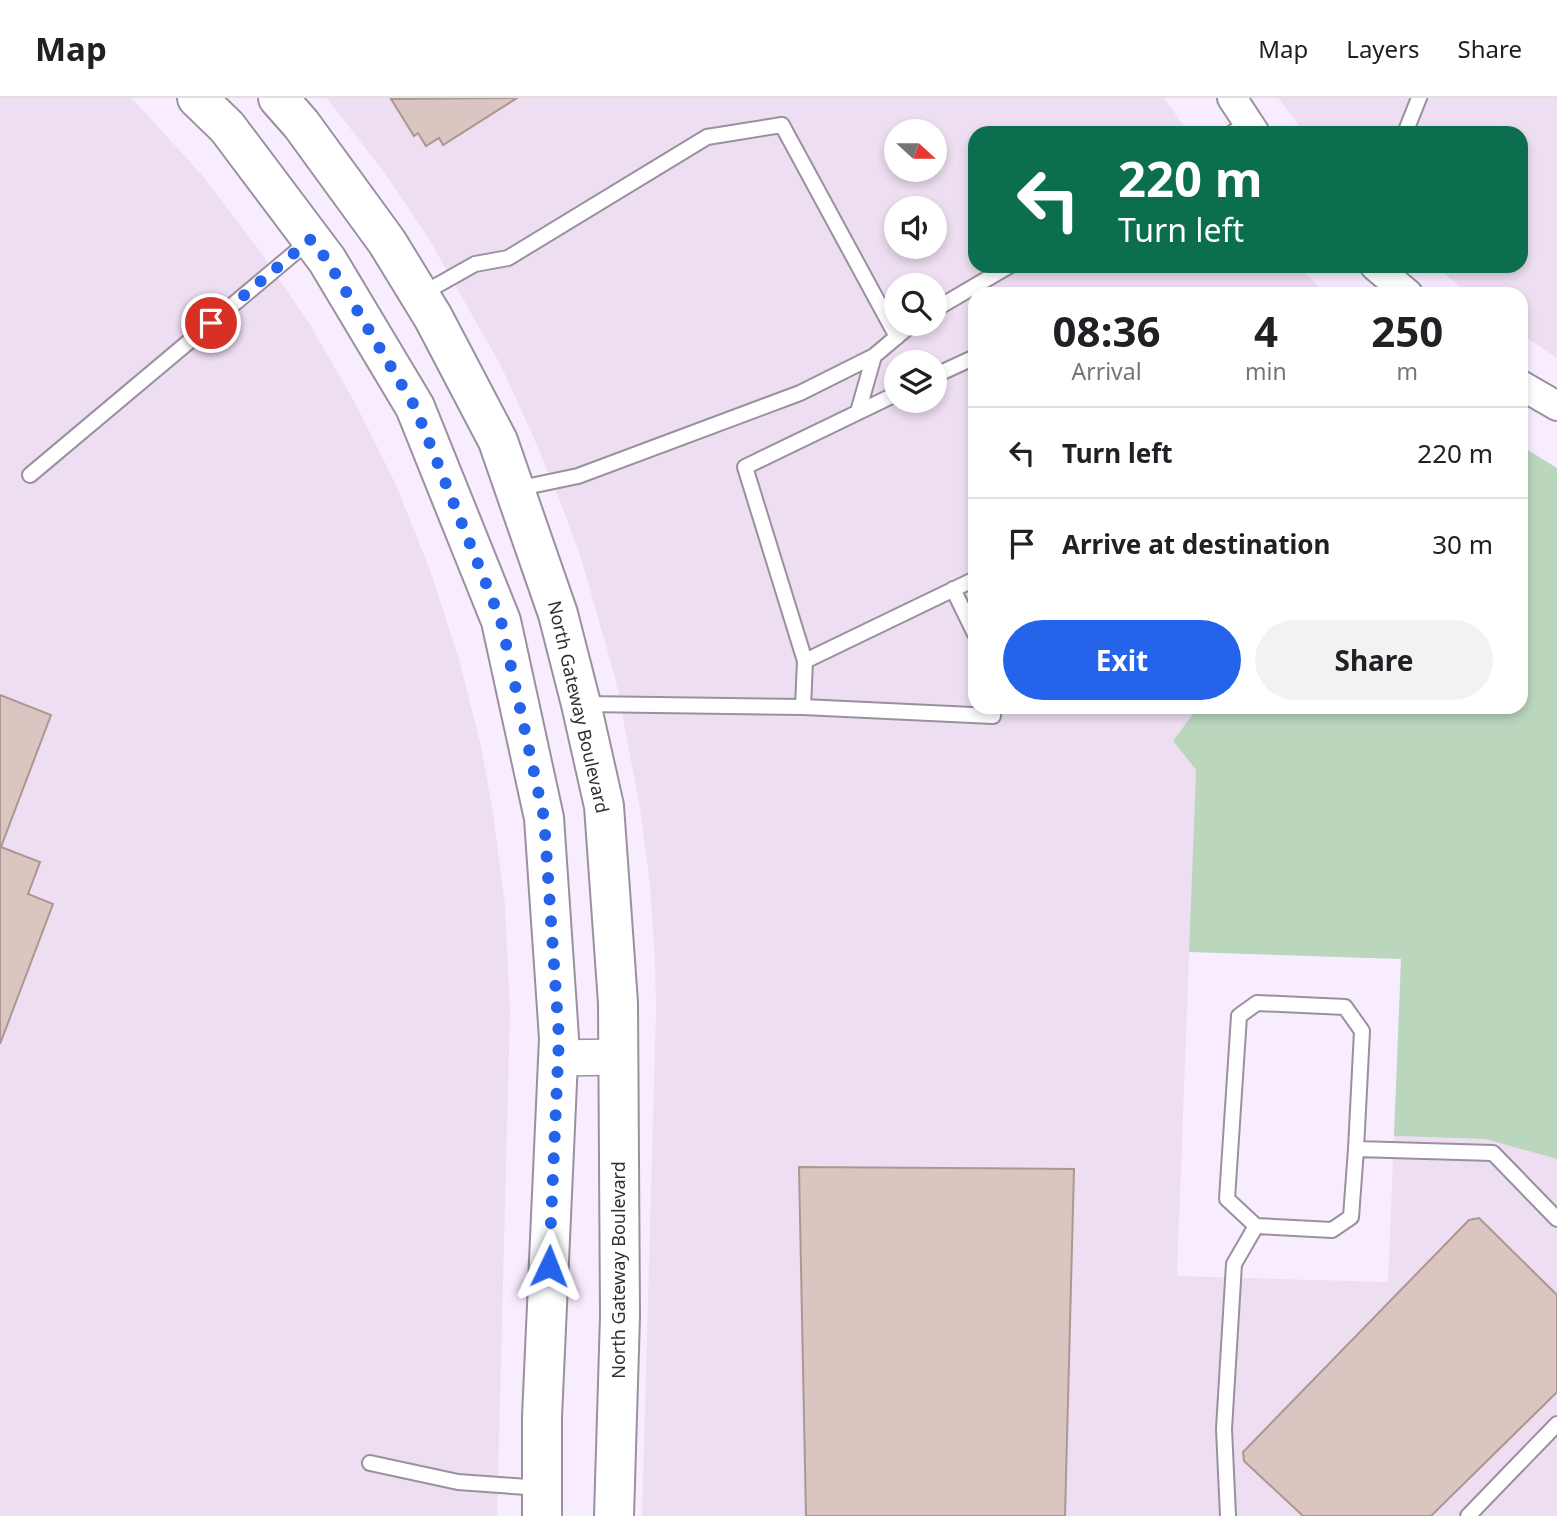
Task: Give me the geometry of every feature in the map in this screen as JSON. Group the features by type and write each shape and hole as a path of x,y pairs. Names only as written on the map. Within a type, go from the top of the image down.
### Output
{"main road":[{"path":"197,98 227,127 327,260 415,407 501,621 544,818 559,1038 542,1417 542,1502"},
{"name":"North Gateway Boulevard","path":"278,98 301,124 371,220 420,295 498,441 558,614 581,704 604,806 618,1003 620,1316 614,1516"}],"street":[{"path":"1232,98 1243,126"},
{"path":"1383,273 1400,287"},
{"path":"1528,389 1557,406"},
{"path":"558,1058 618,1057"}],"lane":[{"path":"1408,126 1419,98"},
{"path":"420,295 475,264 508,258 707,137 782,125 897,337 874,356 800,393 578,476 515,489"},
{"path":"30,475 311,239"},
{"path":"973,287 997,273"},
{"path":"947,302 968,290"},
{"path":"859,412 874,356"},
{"path":"947,370 968,360"},
{"path":"803,707 805,661 745,467 884,400"},
{"path":"805,661 968,582"},
{"path":"953,589 968,620"},
{"path":"581,704 803,707 993,714"},
{"path":"1257,1003 1345,1007 1362,1031 1356,1149 1350,1217 1332,1230 1256,1226 1227,1199 1239,1016 1257,1003"},
{"path":"1356,1149 1493,1153 1557,1219"},
{"path":"1228,1516 1224,1429 1234,1264 1256,1226"},
{"path":"1468,1516 1557,1424"},
{"path":"370,1463 542,1502"}],"shaded area":[{"path":"0,98 130,98 201,174 257,247 309,323 355,403 396,485 430,570 458,656 481,746 505,905 510,1012 497,1516 0,1516"},
{"path":"327,98 1164,98 1184,126 968,126 968,273 1306,273 1319,287 968,287 968,714 1193,714 1173,741 1196,770 1177,1276 1388,1282 1394,1136 1485,1139 1557,1159 1557,1516 642,1516 656,1011 650,884 640,808 616,681 581,558 533,436 501,366 429,239 386,175"},
{"path":"1278,98 1557,98 1557,358 1528,339 1528,287 1460,287 1443,273 1528,273 1528,126 1300,126"}],"green space":[{"path":"1528,450 1557,468 1557,1159 1485,1139 1394,1136 1401,959 1189,952 1196,770 1173,741 1193,714 1528,714"}],"building":[{"path":"517,98 443,145 439,138 426,146 418,133 414,136 391,99"},
{"path":"0,695 51,715 1,847 40,862 28,894 53,904 0,1044"},
{"path":"799,1167 1074,1169 1065,1516 806,1516"},
{"path":"1479,1218 1557,1295 1557,1392 1431,1516 1303,1516 1244,1461 1243,1452 1469,1220"}],"route":[{"path":"211,323 311,239 327,260 415,407 501,621 544,818 559,1038 549,1266"}]}
